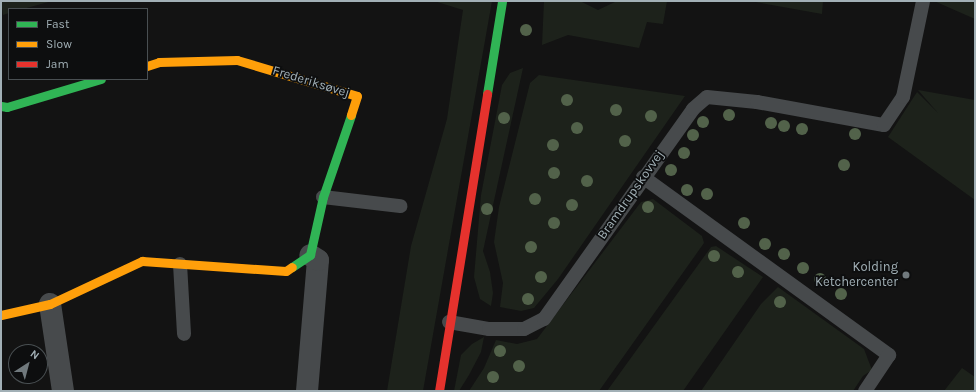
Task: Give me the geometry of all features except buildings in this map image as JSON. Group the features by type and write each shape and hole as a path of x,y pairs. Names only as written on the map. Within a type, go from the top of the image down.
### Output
{"street":[{"path":"439,391 502,1"},
{"name":"Frederiksøvej","path":"148,66 159,62 237,60 358,96 324,197 310,255"},
{"path":"1,106 7,107 98,80"},
{"path":"1,315 50,304 142,261 286,271 310,255 318,260 307,391"},
{"path":"50,304 63,391"}],"lane":[{"name":"Bramdrupskovvej","path":"449,322 501,329 524,328 544,319 643,177 693,109 707,97 832,115 884,125 903,97 923,1"},
{"path":"643,177 889,355 865,391"},
{"path":"324,197 400,206"},
{"path":"180,264 184,334"}],"shaded area":[{"path":"1,1 52,1 27,8 8,8 8,13 3,15"},
{"path":"434,1 492,1 423,391 387,391 411,246 447,119 463,10"},
{"path":"544,1 580,1 598,10 617,1 667,1 663,24 647,22 639,48 568,35 542,45"},
{"path":"750,1 823,1 822,14"},
{"path":"934,1 975,1 975,19"},
{"path":"523,68 483,251 490,272 493,293 491,306 480,299 474,277 481,195 502,85 510,73"},
{"path":"539,75 685,96 558,279 534,308 521,311 500,307 503,283 494,242 499,207 530,83"},
{"path":"918,90 975,100 975,200 888,137 917,92 938,113"},
{"path":"653,199 702,236 704,243 599,391 469,391 484,368 496,340 517,344 537,339 641,202"},
{"path":"716,246 763,277 683,391 607,391 711,247"},
{"path":"778,287 864,349 872,370 863,376 853,391 701,391 761,304"},
{"path":"484,337 481,352 469,375 459,391 454,391 461,355 472,344"},
{"path":"962,368 975,377 975,391 944,391"}],"traffic: fast":[{"path":"487,94 502,1"},
{"path":"1,106 7,107 98,80"},
{"path":"292,267 310,255 323,197 351,115"}],"traffic: slow":[{"path":"148,66 159,62 237,60 357,96 351,115"},
{"path":"1,315 50,304 142,261 286,271 292,267"}],"traffic: jam":[{"path":"439,391 487,94"}],"place":[{"name":"Kolding Ketchercenter","path":"906,275"}]}
